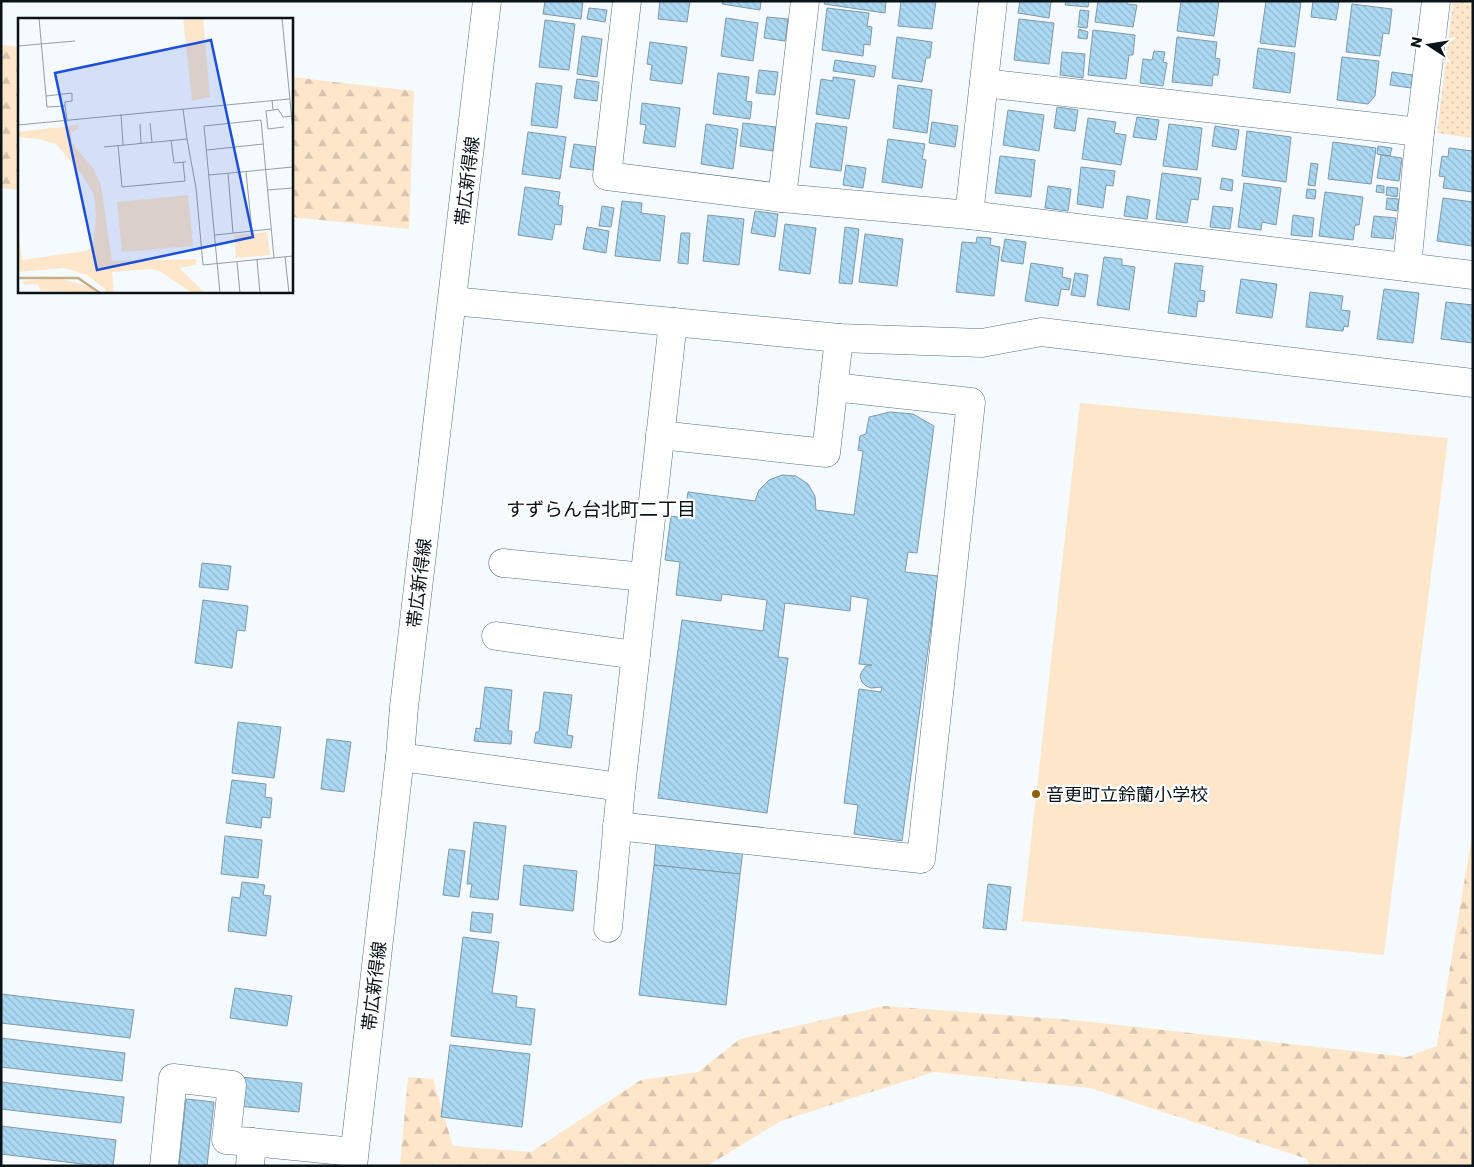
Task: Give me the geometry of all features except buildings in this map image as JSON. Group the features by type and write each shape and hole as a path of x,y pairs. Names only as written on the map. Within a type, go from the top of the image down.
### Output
{"street":[{"name":"帯広新得線","path":"354,1159 488,1"},
{"path":"627,1 607,176 782,198 969,216 1473,275"},
{"path":"782,198 804,1"},
{"path":"969,216 993,1"},
{"path":"1406,267 1436,1"},
{"path":"984,83 1420,132"},
{"path":"453,301 839,338 982,344 1041,332 1473,383"},
{"path":"608,928 621,787 673,322"},
{"path":"660,435 826,453 839,338"},
{"path":"617,826 921,859 970,402 833,387"},
{"path":"503,563 644,577"},
{"path":"496,636 636,655"},
{"path":"400,757 621,787"},
{"path":"164,1166 173,1078 232,1085 226,1140 251,1154 354,1159"}],"green space":[{"path":"1453,1 1473,1 1473,138 1437,133"},
{"path":"1,45 18,47 18,190 1,188"},
{"path":"292,77 414,91 409,229 292,217"},
{"path":"1080,403 1448,438 1384,955 1022,921"},
{"path":"1473,829 1473,1166 1309,1166 1307,1159 1090,1088 934,1072 781,1121 707,1166 400,1166 408,1077 433,1079 453,1146 531,1152 641,1080 698,1072 740,1039 884,1006 1073,1020 1407,1057 1437,1046"}],"place":[{"name":"音更町立鈴蘭小学校","path":"1036,794"}],"district":[{"name":"すずらん台北町二丁目","path":"601,509"}]}
